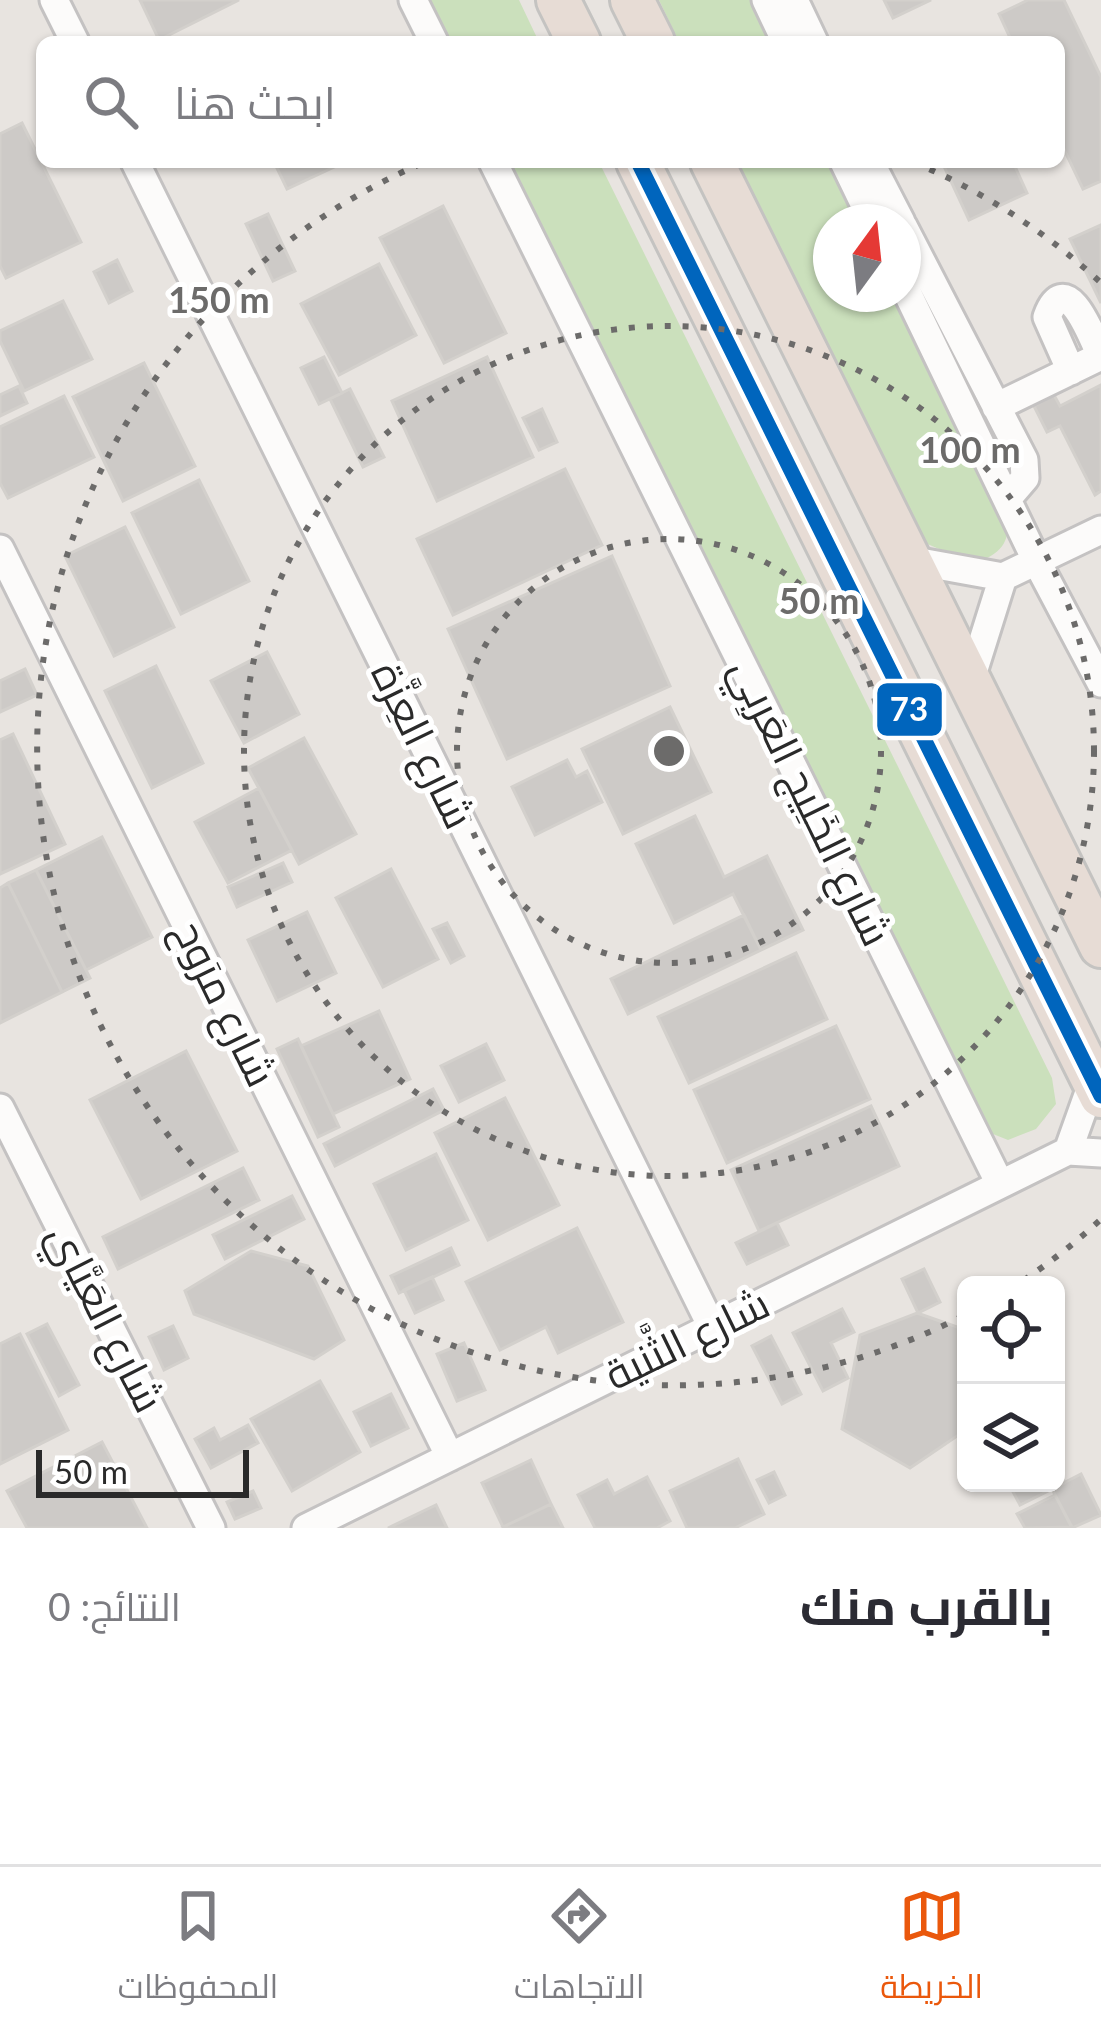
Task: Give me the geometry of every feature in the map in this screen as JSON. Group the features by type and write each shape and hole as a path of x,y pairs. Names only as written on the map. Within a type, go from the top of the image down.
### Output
{"highway":[{"path":"558,0 576,36"},
{"path":"632,0 650,36"},
{"path":"641,168 1097,1088"},
{"path":"715,168 1100,944"}],"street":[{"path":"54,0 72,36"},
{"path":"413,0 431,36"},
{"path":"766,0 783,36"},
{"path":"794,0 811,36"},
{"name":"شارع العِزَّة","path":"138,168 712,1327"},
{"name":"شارع الخَلِيج العَربِي","path":"496,168 1000,1184"},
{"path":"847,168 864,204"},
{"path":"873,168 892,204"},
{"path":"921,261 1027,469 1021,486 1007,499"},
{"path":"917,312 1101,683"},
{"path":"996,407 1071,371"},
{"path":"909,560 1003,577 1101,530"},
{"name":"شارع مرَوح","path":"0,550 450,1457"},
{"path":"970,682 1003,577"},
{"path":"1068,1151 1097,1088"},
{"name":"شارع العَيَّاي","path":"0,1108 212,1528"},
{"name":"شارع الثَّنية","path":"306,1528 1068,1151 1101,1153"}],"green space":[{"path":"415,0 519,0 536,36 433,36"},
{"path":"659,0 757,0 774,36 676,36"},
{"path":"499,168 602,168 1052,1078 1056,1104 1036,1129 1008,1140 978,1128"},
{"path":"741,168 839,168 857,204 813,204 813,312 910,312 1009,514 1002,546 973,564 923,542"}],"building":[{"path":"140,0 239,0 167,36 157,36"},
{"path":"884,0 931,0 893,18"},
{"path":"1028,0 1064,0 1101,77 1101,181 1083,189 1065,152 1065,36 1009,36 999,14"},
{"path":"22,123 36,151 36,168 44,168 81,242 6,278 0,266 0,134"},
{"path":"277,168 332,168 287,189"},
{"path":"945,168 1016,168 1027,193 969,220"},
{"path":"443,206 506,333 444,363 380,238"},
{"path":"268,214 295,271 273,281 246,224"},
{"path":"1101,225 1101,303 1070,239"},
{"path":"117,260 132,291 109,303 94,272"},
{"path":"379,264 416,335 339,375 301,304"},
{"path":"63,301 92,359 24,391 0,341 0,331"},
{"path":"324,357 342,393 319,404 301,368"},
{"path":"487,357 533,457 437,501 392,401"},
{"path":"144,363 195,466 123,501 73,397"},
{"path":"1101,385 1101,491 1095,495 1060,426 1047,432 1034,406 1054,395 1060,406"},
{"path":"19,386 27,403 0,416 0,395"},
{"path":"350,389 384,457 363,467 330,399"},
{"path":"64,396 94,457 8,498 0,483 0,427"},
{"path":"542,409 557,442 539,450 523,418"},
{"path":"565,469 602,545 453,615 417,539"},
{"path":"199,480 249,581 181,614 132,513"},
{"path":"125,527 174,627 114,656 65,556"},
{"path":"612,556 670,686 507,759 448,629"},
{"path":"267,652 299,714 244,743 211,681"},
{"path":"156,666 203,763 152,788 105,691"},
{"path":"25,669 37,695 0,712 0,681"},
{"path":"670,707 711,792 623,834 582,749"},
{"path":"13,734 65,844 0,874 0,740"},
{"path":"304,738 356,834 299,864 248,768"},
{"path":"567,760 576,777 587,771 602,802 535,835 512,787"},
{"path":"259,788 292,850 228,883 195,822"},
{"path":"695,816 724,877 767,856 803,930 761,950 733,894 674,923 636,844"},
{"path":"102,837 152,937 86,970 36,870"},
{"path":"283,863 292,882 237,907 228,887"},
{"path":"391,869 438,959 383,987 336,898"},
{"path":"36,870 90,978 62,992 8,883"},
{"path":"8,883 62,992 0,1023 0,888"},
{"path":"307,912 336,973 277,1001 248,940"},
{"path":"744,915 761,950 628,1014 611,979"},
{"path":"447,923 464,956 451,963 433,929"},
{"path":"796,953 827,1019 689,1083 658,1017"},
{"path":"379,1011 410,1079 333,1114 301,1046"},
{"path":"836,1026 870,1099 727,1163 694,1090"},
{"path":"298,1039 339,1127 318,1137 277,1049"},
{"path":"486,1044 504,1080 459,1102 441,1066"},
{"path":"186,1051 237,1151 141,1199 90,1100"},
{"path":"433,1089 444,1110 335,1166 324,1144"},
{"path":"505,1098 559,1205 488,1240 435,1133"},
{"path":"871,1106 899,1166 759,1231 731,1170"},
{"path":"436,1154 468,1220 406,1250 374,1184"},
{"path":"243,1168 259,1200 118,1269 103,1237"},
{"path":"292,1196 304,1219 225,1259 213,1235"},
{"path":"777,1223 788,1245 747,1264 736,1243"},
{"path":"577,1228 623,1322 558,1353 546,1327 500,1350 466,1282"},
{"path":"451,1248 459,1265 399,1293 391,1276"},
{"path":"251,1251 308,1266 344,1340 314,1359 194,1314 185,1291"},
{"path":"924,1269 940,1302 918,1313 902,1279"},
{"path":"432,1277 443,1300 415,1313 404,1290"},
{"path":"842,1309 854,1332 831,1343 848,1378 823,1391 793,1333"},
{"path":"917,1313 957,1327 957,1436 910,1468 842,1429 860,1335"},
{"path":"47,1324 79,1385 59,1396 27,1334"},
{"path":"173,1326 188,1358 164,1370 149,1337"},
{"path":"20,1334 68,1430 0,1464 0,1344"},
{"path":"771,1336 801,1394 782,1404 752,1346"},
{"path":"464,1343 485,1390 457,1401 437,1354"},
{"path":"320,1381 360,1452 292,1491 251,1419"},
{"path":"391,1394 408,1428 371,1446 354,1412"},
{"path":"248,1425 258,1443 211,1468 195,1439 214,1428 220,1440"},
{"path":"102,1442 147,1528 27,1528 7,1491"},
{"path":"738,1459 764,1514 735,1528 687,1528 670,1491"},
{"path":"531,1460 551,1504 503,1527 482,1483"},
{"path":"774,1472 785,1495 769,1503 757,1480"},
{"path":"1081,1474 1101,1515 1072,1528 1054,1492 1065,1492 1065,1482"},
{"path":"647,1477 670,1521 657,1528 595,1528 578,1495 607,1480 614,1494"},
{"path":"253,1491 261,1508 235,1519 227,1502"},
{"path":"1013,1492 1046,1492 1020,1505"},
{"path":"1055,1495 1072,1527 1025,1528 1017,1514"},
{"path":"551,1504 563,1528 503,1527"},
{"path":"436,1505 447,1528 388,1528"}],"transit line":[{"name":"73","path":"641,168 1101,1096"}]}
